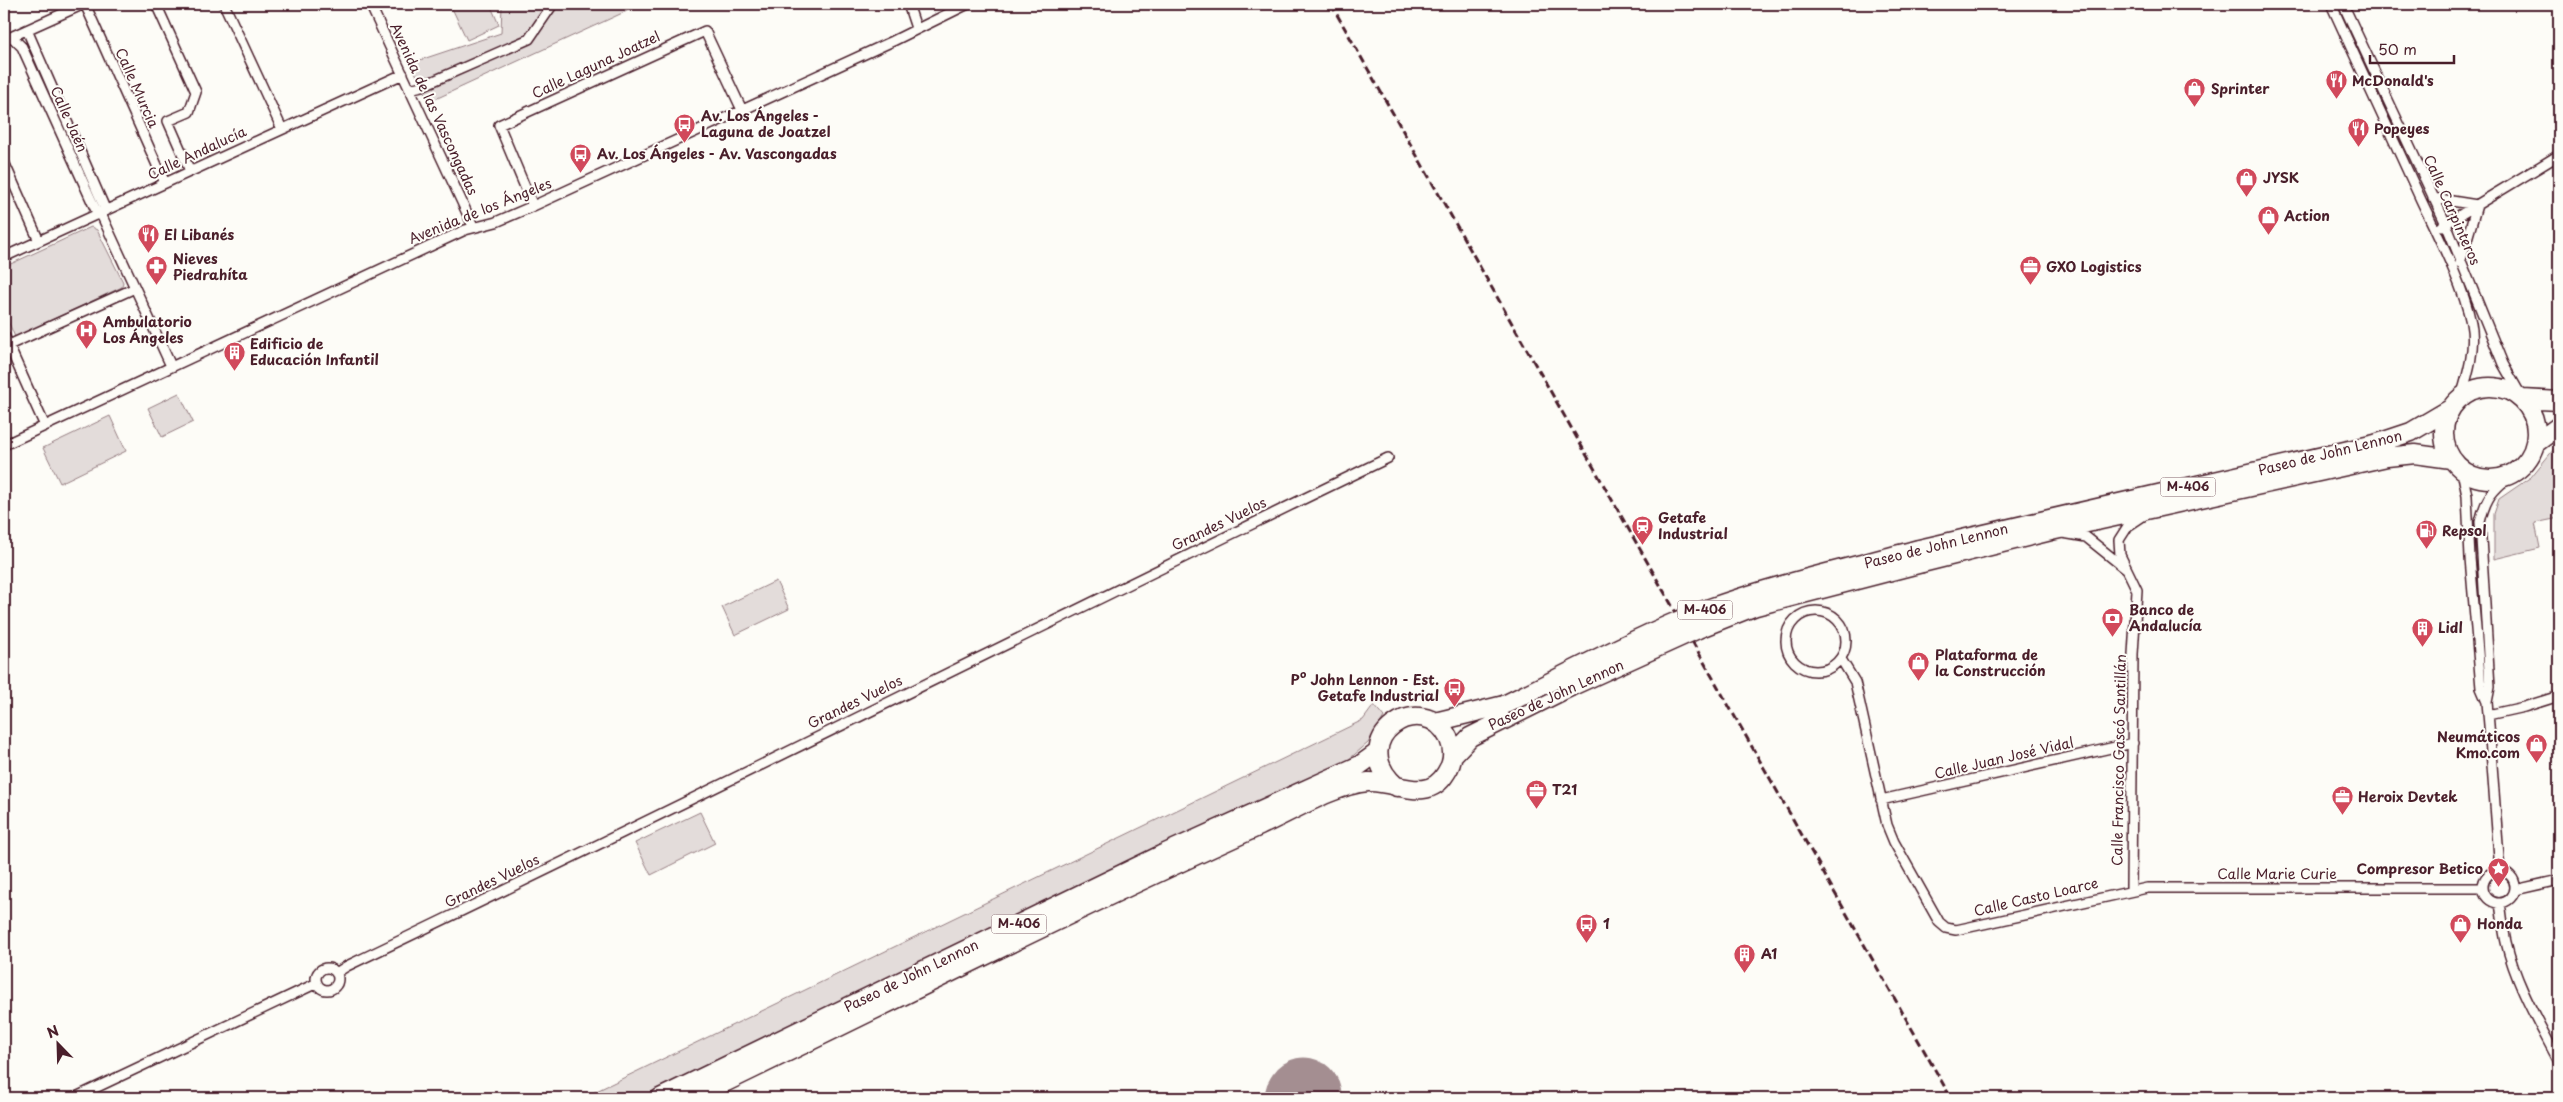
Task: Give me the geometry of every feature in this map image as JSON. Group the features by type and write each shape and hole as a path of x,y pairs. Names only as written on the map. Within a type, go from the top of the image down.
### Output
{"highway":[{"name":"M-406","path":"2456,403 2477,389 2491,387 2513,392 2523,399 2559,401"},
{"path":"2511,475 2528,462 2536,442 2536,423 2532,411 2523,399"},
{"path":"2456,403 2444,422 2444,437 2457,465"},
{"name":"Paseo de John Lennon","path":"1452,756 1470,737 1505,712 1662,628 1750,594 1920,556 2375,444 2411,432 2456,403"},
{"path":"2536,442 2559,426"},
{"name":"Paseo de John Lennon","path":"1920,556 2154,510 2387,458 2415,454 2457,465"},
{"name":"M-406","path":"2457,465 2481,479 2502,479 2511,475"},
{"name":"Paseo de John Lennon","path":"1435,722 1505,712"},
{"name":"M-406","path":"1378,752 1386,730 1400,719 1413,716 1435,722"},
{"path":"1435,722 1445,731 1451,743 1452,756"},
{"path":"1378,752 1379,763 1385,776 1397,787"},
{"name":"Paseo de John Lennon","path":"660,1098 1152,860 1346,771 1378,752"},
{"name":"M-406","path":"1397,787 1412,791 1425,790 1435,785 1445,776 1452,756"},
{"name":"Paseo de John Lennon","path":"693,1098 1166,869 1336,791 1365,782 1397,787"}],"street":[{"path":"8,39 84,4"},
{"name":"Calle Murcia","path":"84,4 165,184"},
{"path":"156,4 196,92 189,112 168,121 190,172"},
{"path":"224,4 282,129"},
{"name":"Avenida de las Vascongadas","path":"370,4 473,226"},
{"path":"409,88 422,86 529,39 553,4"},
{"path":"908,4 916,28"},
{"name":"Avenida de los Ángeles","path":"4,445 473,226 496,222 534,206 893,41 968,4"},
{"name":"Calle Carpinteros","path":"2331,4 2435,230 2464,299 2472,324 2471,359 2456,403"},
{"name":"Calle Carpinteros","path":"2343,4 2446,224 2460,263 2504,364 2523,399"},
{"name":"Calle Jaén","path":"27,30 101,213"},
{"name":"Calle Laguna Joatzel","path":"534,206 499,125 706,30 742,110"},
{"name":"Calle Jaén","path":"8,39 22,47 101,213"},
{"name":"Calle Andalucía","path":"4,257 403,74"},
{"path":"2435,230 2559,155"},
{"path":"4,162 39,241"},
{"path":"2433,198 2477,205"},
{"path":"2460,263 2477,205"},
{"path":"101,213 171,366"},
{"path":"9,345 135,288"},
{"path":"4,335 45,426"},
{"name":"Grandes Vuelos","path":"336,973 630,830 776,755 1388,458"},
{"path":"2457,465 2467,496 2470,558 2481,688 2487,702"},
{"path":"2500,871 2487,702 2490,686 2480,522 2484,502 2493,490 2511,475"},
{"name":"Calle Francisco Gascó Santillán","path":"2131,890 2133,654 2137,590 2130,572 2120,555 2119,540 2128,526 2154,510"},
{"path":"2051,531 2086,537 2130,572"},
{"path":"1841,659 1825,670 1815,672 1797,665 1790,658 1786,639 1793,621 1811,611 1821,611 1839,621 1847,640 1841,659 1855,682 1881,800"},
{"path":"2488,715 2524,707 2559,696"},
{"name":"Calle Juan José Vidal","path":"1881,800 2133,743"},
{"name":"Calle Casto Loarce","path":"1881,800 1894,842 1939,922 1946,928 1956,930 2131,890"},
{"path":"2500,871 2510,875 2515,890 2509,900 2500,903 2488,899 2482,888 2489,874 2500,871"},
{"path":"2515,890 2559,880"},
{"name":"Calle Marie Curie","path":"2131,890 2482,888"},
{"path":"2500,903 2506,941 2515,971 2559,1062"},
{"name":"Grandes Vuelos","path":"330,969 336,973 338,982 332,989 324,990 317,983 317,976 322,970 330,969"},
{"name":"Grandes Vuelos","path":"74,1098 317,983"}],"shaded area":[{"path":"450,4 490,4 499,25 467,40"},
{"path":"502,4 642,4 429,102 411,63 501,33"},
{"path":"91,227 97,230 123,282 122,287 15,337 4,312 4,267"},
{"path":"179,393 193,422 162,437 148,408"},
{"path":"110,416 126,451 60,483 43,448"},
{"path":"2559,443 2559,518 2535,523 2540,548 2494,559 2494,514 2499,499 2531,477"},
{"path":"776,581 789,609 735,635 722,607"},
{"path":"1374,705 1384,717 1368,743 1341,766 643,1098 582,1098 1363,720"},
{"path":"700,812 715,843 651,875 635,843"}],"railway":[{"path":"1331,4 1951,1098"}],"place":[{"name":"McDonald's","path":"2336,100"},
{"name":"Sprinter","path":"2195,108"},
{"name":"Av. Los Ángeles - Laguna de Joatzel","path":"685,143"},
{"name":"Popeyes","path":"2358,148"},
{"name":"Av. Los Ángeles - Av. Vascongadas","path":"581,173"},
{"name":"JYSK","path":"2247,197"},
{"name":"Action","path":"2268,235"},
{"name":"El Libanés","path":"148,254"},
{"name":"Nieves Piedrahíta","path":"157,286"},
{"name":"GXO Logistics","path":"2030,286"},
{"name":"Ambulatorio Los Ángeles","path":"87,349"},
{"name":"Edificio de Educación Infantil","path":"234,371"},
{"name":"Getafe Industrial","path":"1642,545"},
{"name":"Repsol","path":"2426,550"},
{"name":"Banco de Andalucía","path":"2113,637"},
{"name":"Lidl","path":"2422,647"},
{"name":"Plataforma de la Construcción","path":"1919,682"},
{"name":"Pº John Lennon - Est. Getafe Industrial","path":"1455,707"},
{"name":"Neumáticos Kmo.com","path":"2536,764"},
{"name":"T21","path":"1536,809"},
{"name":"Heroix Devtek","path":"2342,816"},
{"name":"Compresor Betico","path":"2499,888"},
{"name":"1","path":"1587,943"},
{"name":"Honda","path":"2461,943"},
{"name":"A1","path":"1745,973"}]}
